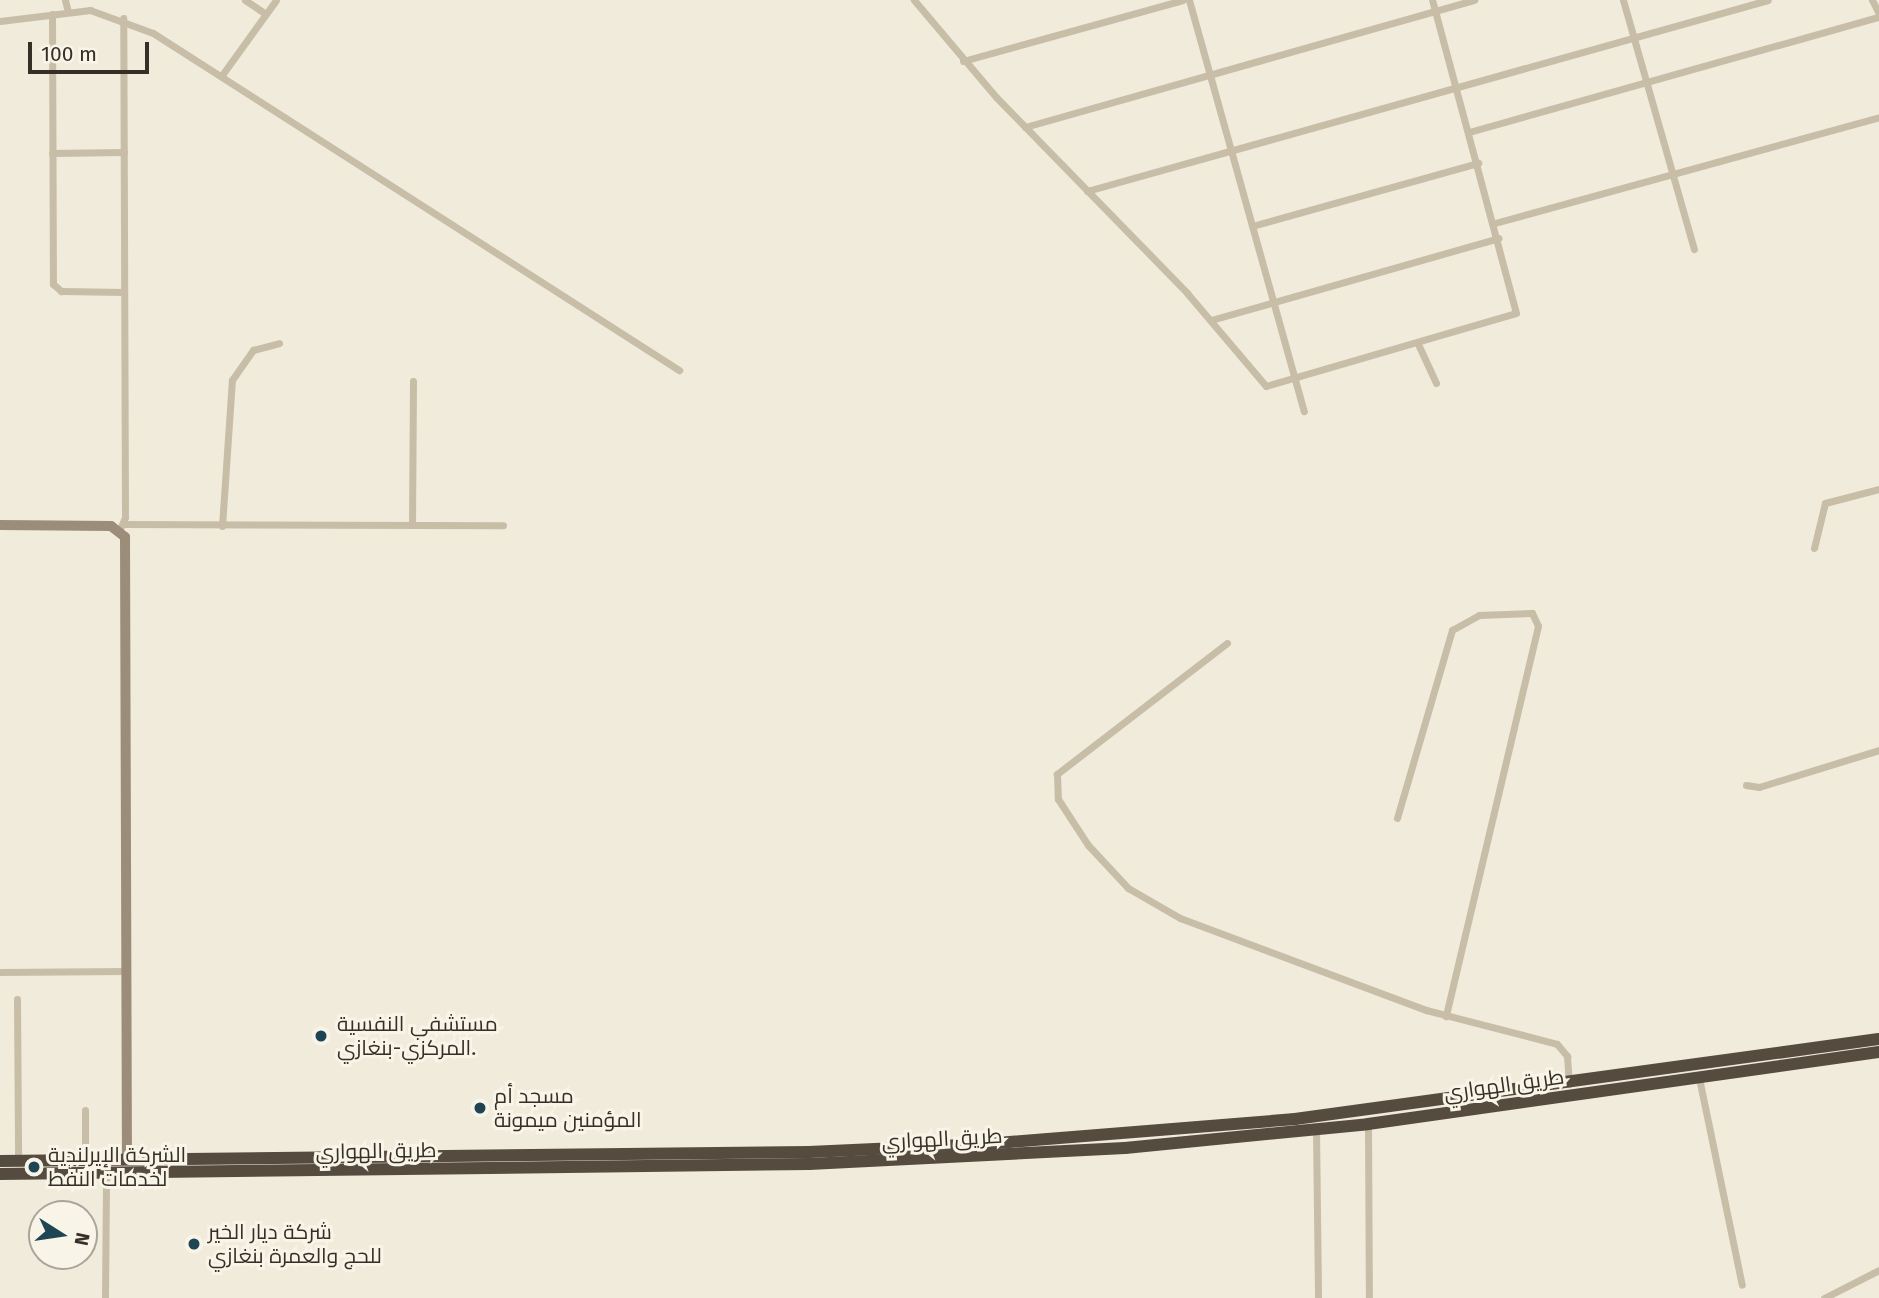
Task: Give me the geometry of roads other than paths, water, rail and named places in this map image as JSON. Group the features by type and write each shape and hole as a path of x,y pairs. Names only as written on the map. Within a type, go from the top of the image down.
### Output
{"highway":[{"name":"طريق الهواري","path":"0,1161 809,1158 1155,1133 1569,1085 1879,1039"},
{"name":"طريق الهواري","path":"0,1174 106,1174 1112,1149 1368,1124 1879,1052"}],"street":[{"path":"65,0 68,12"},
{"path":"244,0 266,14"},
{"path":"222,75 276,0"},
{"path":"914,0 963,61 1211,320 1262,385 1295,379 1515,315 1499,238 1432,0"},
{"path":"963,61 1160,3 1183,0"},
{"path":"1189,0 1304,411"},
{"path":"1025,127 1474,0"},
{"path":"1623,0 1694,249"},
{"path":"1087,191 1768,0"},
{"path":"1469,132 1879,16 1872,0"},
{"path":"0,21 97,10 123,18 222,75 679,370"},
{"path":"52,14 54,287 124,292"},
{"path":"123,18 122,526 126,543 127,1160"},
{"path":"1495,223 1879,117"},
{"path":"52,153 124,152"},
{"path":"1252,226 1478,163"},
{"path":"1211,320 1499,238"},
{"path":"222,526 232,380 253,350 279,343"},
{"path":"1418,344 1436,383"},
{"path":"412,525 413,381"},
{"path":"1814,548 1825,503 1879,489"},
{"path":"0,526 503,525"},
{"path":"1396,818 1452,629 1479,615 1529,611 1538,626 1446,1016"},
{"path":"1227,643 1061,769 1055,780 1058,799 1105,866 1147,901 1335,979 1446,1016 1557,1044 1567,1056 1569,1085"},
{"path":"1746,785 1759,787 1879,750"},
{"path":"0,972 126,971"},
{"path":"17,999 18,1161"},
{"path":"1699,1078 1742,1285"},
{"path":"85,1110 85,1160"},
{"path":"1368,1124 1370,1298"},
{"path":"1316,1130 1318,1298"},
{"path":"105,1298 106,1174"},
{"path":"1824,1298 1879,1270"}],"place":[{"name":"مستشفي النفسية المركزي-بنغازي.","path":"321,1036"},
{"name":"مسجد أم المؤمنين ميمونة","path":"480,1108"},
{"name":"الشركة الإيرلندية لخدمات النفط","path":"34,1167"},
{"name":"شركة ديار الخير للحج والعمرة بنغازي","path":"194,1244"}]}
